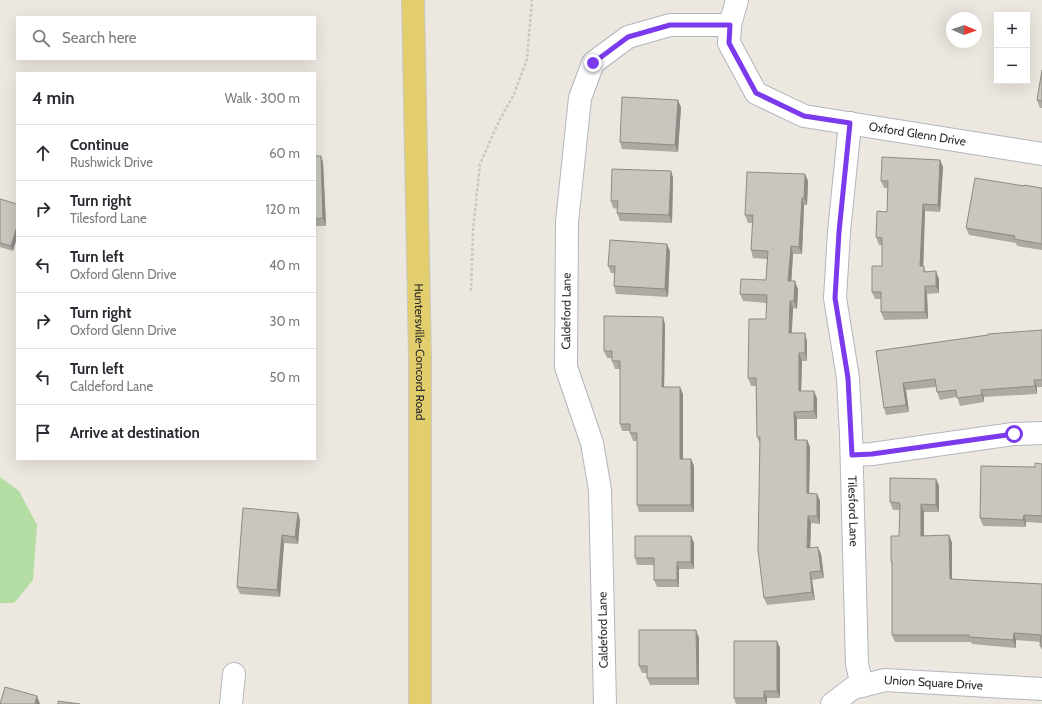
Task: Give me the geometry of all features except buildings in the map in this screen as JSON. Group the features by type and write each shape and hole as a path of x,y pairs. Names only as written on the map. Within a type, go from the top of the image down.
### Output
{"main road":[{"name":"Huntersville-Concord Road","path":"413,0 420,358 420,704"}],"street":[{"name":"Oxford Glenn Drive","path":"737,0 730,25 729,43 756,93 804,116 1042,154"},
{"name":"Caldeford Lane","path":"605,704 600,490 592,443 566,367 567,222 580,98 593,63 628,37 670,25 730,25"},
{"name":"Tilesford Lane","path":"850,123 839,232 835,298 848,378 852,455 857,664 862,686"},
{"path":"852,455 872,454 1014,434 1042,433"},
{"path":"231,704 234,674"},
{"name":"Union Square Drive","path":"832,704 853,688 885,680 1042,689"}],"path":[{"path":"471,291 473,230 480,164 499,121 514,94 527,59 532,0"}],"green space":[{"path":"0,477 19,491 37,525 33,580 14,603 0,603"}],"route":[{"path":"593,63 628,37 670,25 730,25 729,43 756,93 804,116 850,123 839,232 835,298 848,378 852,455 872,454 1014,434"}]}
